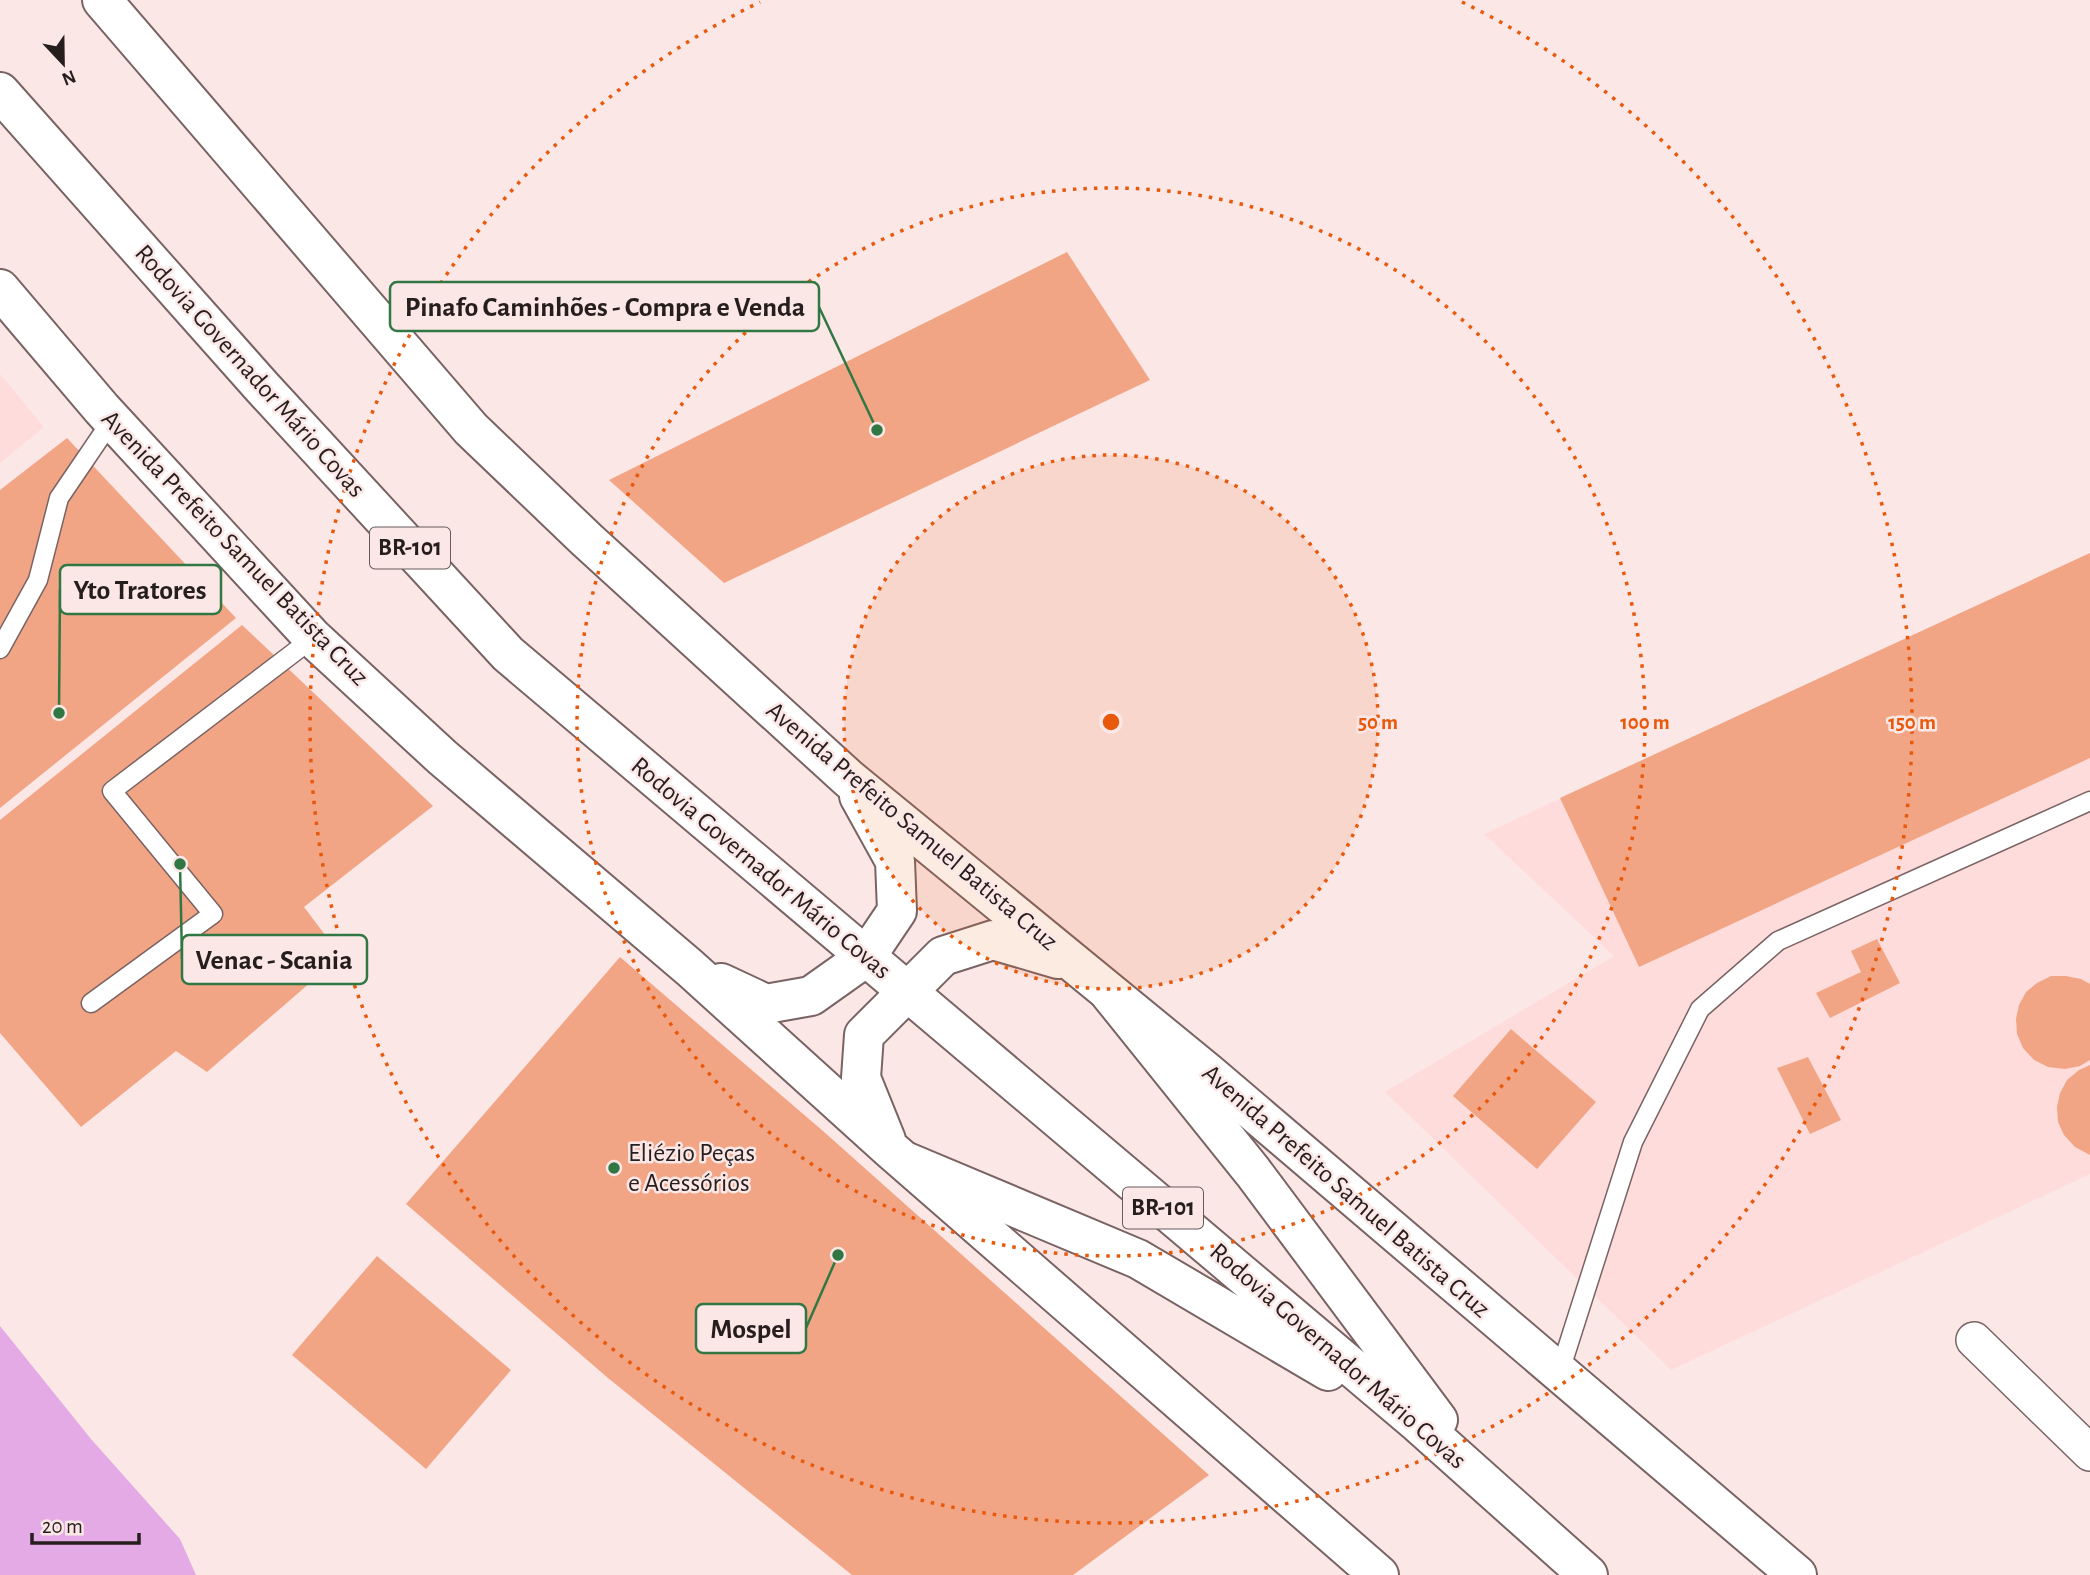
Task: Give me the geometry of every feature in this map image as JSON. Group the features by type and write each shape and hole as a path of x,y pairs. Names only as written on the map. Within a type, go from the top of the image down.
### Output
{"main road":[{"name":"Avenida Prefeito Samuel Batista Cruz","path":"102,0 471,429 587,540 849,779 1209,1073 1797,1575"},
{"name":"Rodovia Governador Mário Covas","path":"0,92 262,387 508,654 1419,1424 1588,1575"},
{"name":"Avenida Prefeito Samuel Batista Cruz","path":"0,289 112,420 313,638 442,757 690,968 899,1156 1374,1571"},
{"path":"690,968 766,1003 811,996 866,957 897,911 894,861 849,779"},
{"path":"1073,963 993,940 943,956 864,1035 861,1078 899,1156 1138,1259 1419,1424"},
{"path":"1110,994 1253,1172 1486,1484"}],"street":[{"path":"1974,1340 2090,1452"}],"lane":[{"path":"0,649 38,580 60,498 112,420"},
{"path":"91,1003 213,915 112,792 313,638"},
{"path":"1559,1374 1633,1142 1700,1009 1778,941 2090,801"}],"shaded area":[{"path":"0,374 44,427 0,463"},
{"path":"2090,553 2090,1174 1671,1370 1385,1092 1614,956 1484,834"},
{"path":"0,1326 91,1439 180,1539 196,1575 0,1575"}],"building":[{"path":"1067,252 1150,380 724,583 609,480"},
{"path":"67,438 236,618 0,808 0,490"},
{"path":"2090,553 2090,758 1639,967 1560,798"},
{"path":"242,625 433,806 304,907 341,956 207,1072 176,1051 81,1127 0,1033 0,820"},
{"path":"1877,939 1900,983 1830,1018 1816,993 1861,972 1851,951"},
{"path":"620,957 823,1131 1209,1475 1073,1575 852,1575 608,1378 406,1204"},
{"path":"2051,976 2081,979 2090,984 2090,1060 2080,1066 2065,1069 2048,1067 2034,1060 2023,1048 2017,1034 2019,1005 2026,992"},
{"path":"1511,1029 1596,1102 1537,1169 1453,1096"},
{"path":"1808,1057 1841,1120 1810,1134 1777,1068"},
{"path":"2090,1065 2090,1155 2075,1147 2064,1135 2058,1122 2057,1107 2067,1080"},
{"path":"377,1256 511,1370 426,1469 292,1355"}],"place":[{"name":"Pinafo Caminhões - Compra e Venda","path":"877,430"},
{"name":"Yto Tratores","path":"59,713"},
{"name":"Venac - Scania","path":"180,864"},
{"name":"Eliézio Peças e Acessórios","path":"614,1168"},
{"name":"Mospel","path":"838,1255"}]}
